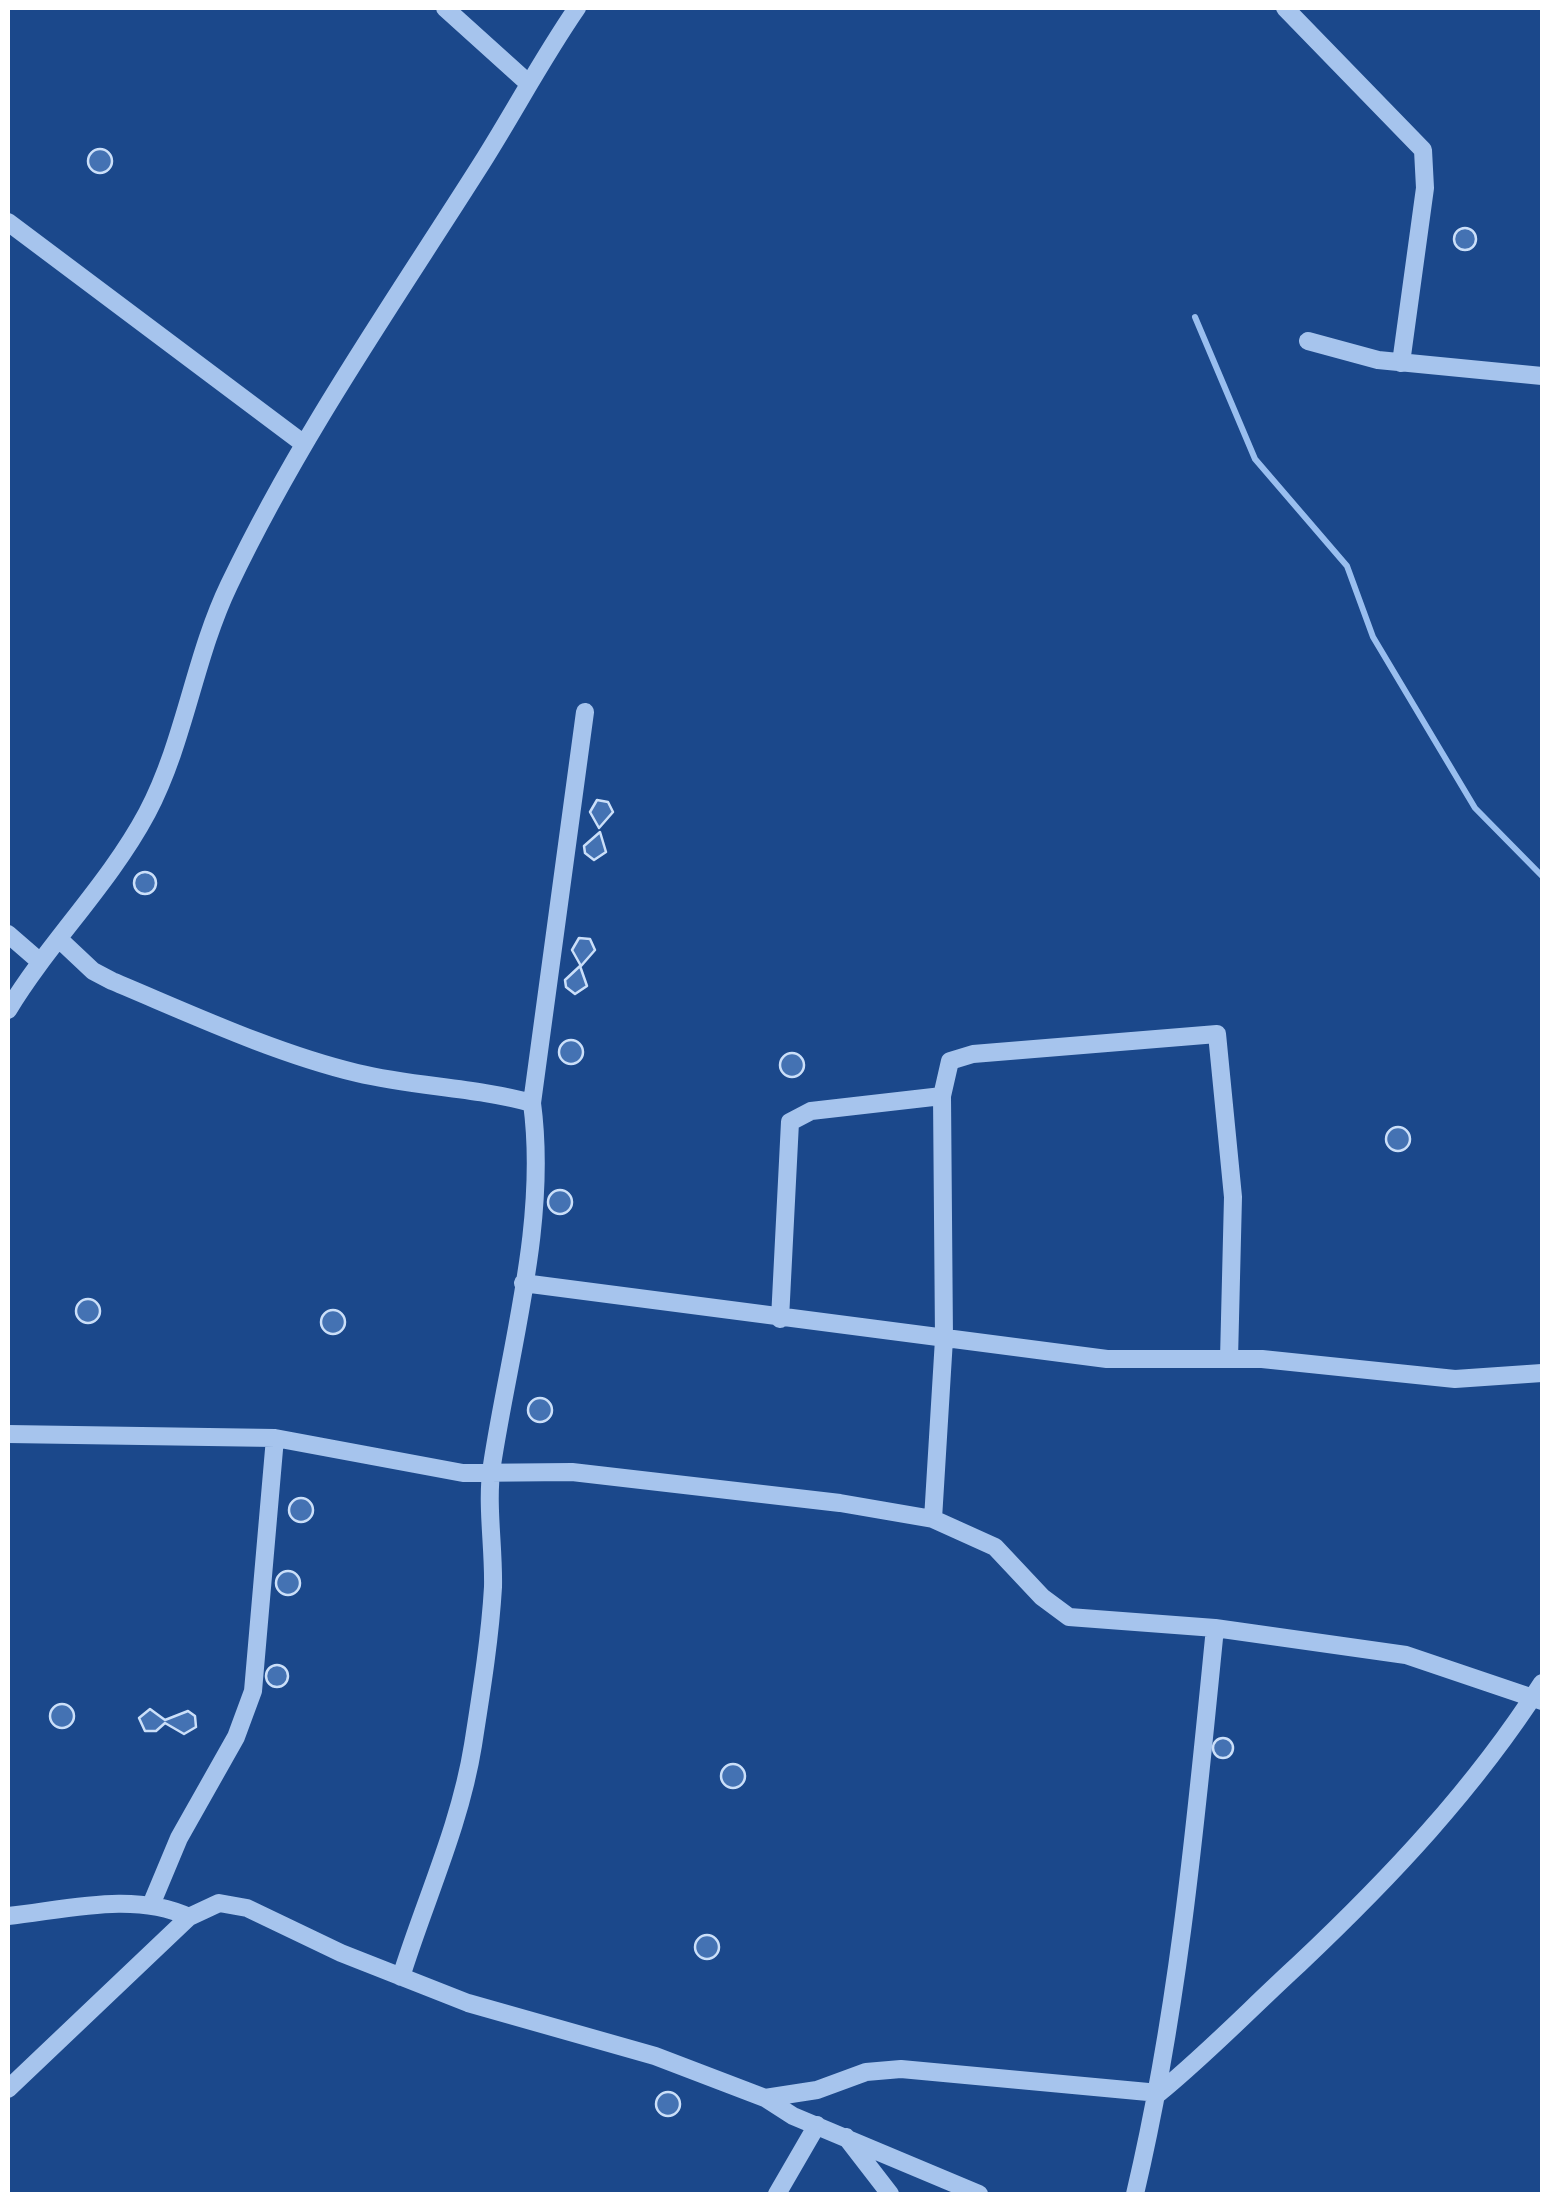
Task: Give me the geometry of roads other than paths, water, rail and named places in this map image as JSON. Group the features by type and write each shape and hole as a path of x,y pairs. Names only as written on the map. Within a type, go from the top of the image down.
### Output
{"street":[{"path":"445,8 527,82"},
{"path":"8,1010 38,960 59,939 126,852 167,770 227,590 304,444 334,389 481,165 527,82 577,8"},
{"path":"1284,8 1423,150 1425,188 1402,363"},
{"path":"8,222 304,444"},
{"path":"1308,341 1402,363 1542,376"},
{"path":"401,1978 446,1854 474,1743 492,1588 491,1471 523,1284 536,1140 532,1103 585,712"},
{"path":"8,934 38,960"},
{"path":"59,939 93,971 112,981 293,1054 359,1074 494,1092 532,1103"},
{"path":"933,1519 944,1339 942,1096 946,1070 958,1056 1216,1034 1233,1197 1229,1360"},
{"path":"780,1319 790,1122 800,1113 942,1096"},
{"path":"523,1284 1107,1359 1305,1362 1454,1379 1542,1373"},
{"path":"8,1434 275,1438 462,1473 572,1472 840,1502 933,1519 996,1547 1042,1596 1068,1616 1215,1628 1406,1655 1540,1694 1428,1836 1342,1925 1158,2093 890,2069 866,2072 817,2090 765,2098"},
{"path":"151,1906 179,1838 236,1737 253,1692 275,1438"},
{"path":"1134,2194 1158,2093 1185,1927 1215,1628"},
{"path":"8,2088 188,1918 218,1903 248,1908 401,1978 468,2003 655,2056 765,2098 817,2125 978,2194"},
{"path":"8,1916 116,1904 151,1906 188,1918"},
{"path":"777,2194 817,2125"},
{"path":"845,2137 890,2194"}],"waterway":[{"path":"1195,317 1255,459 1347,566 1373,637 1475,808 1542,876"}]}
